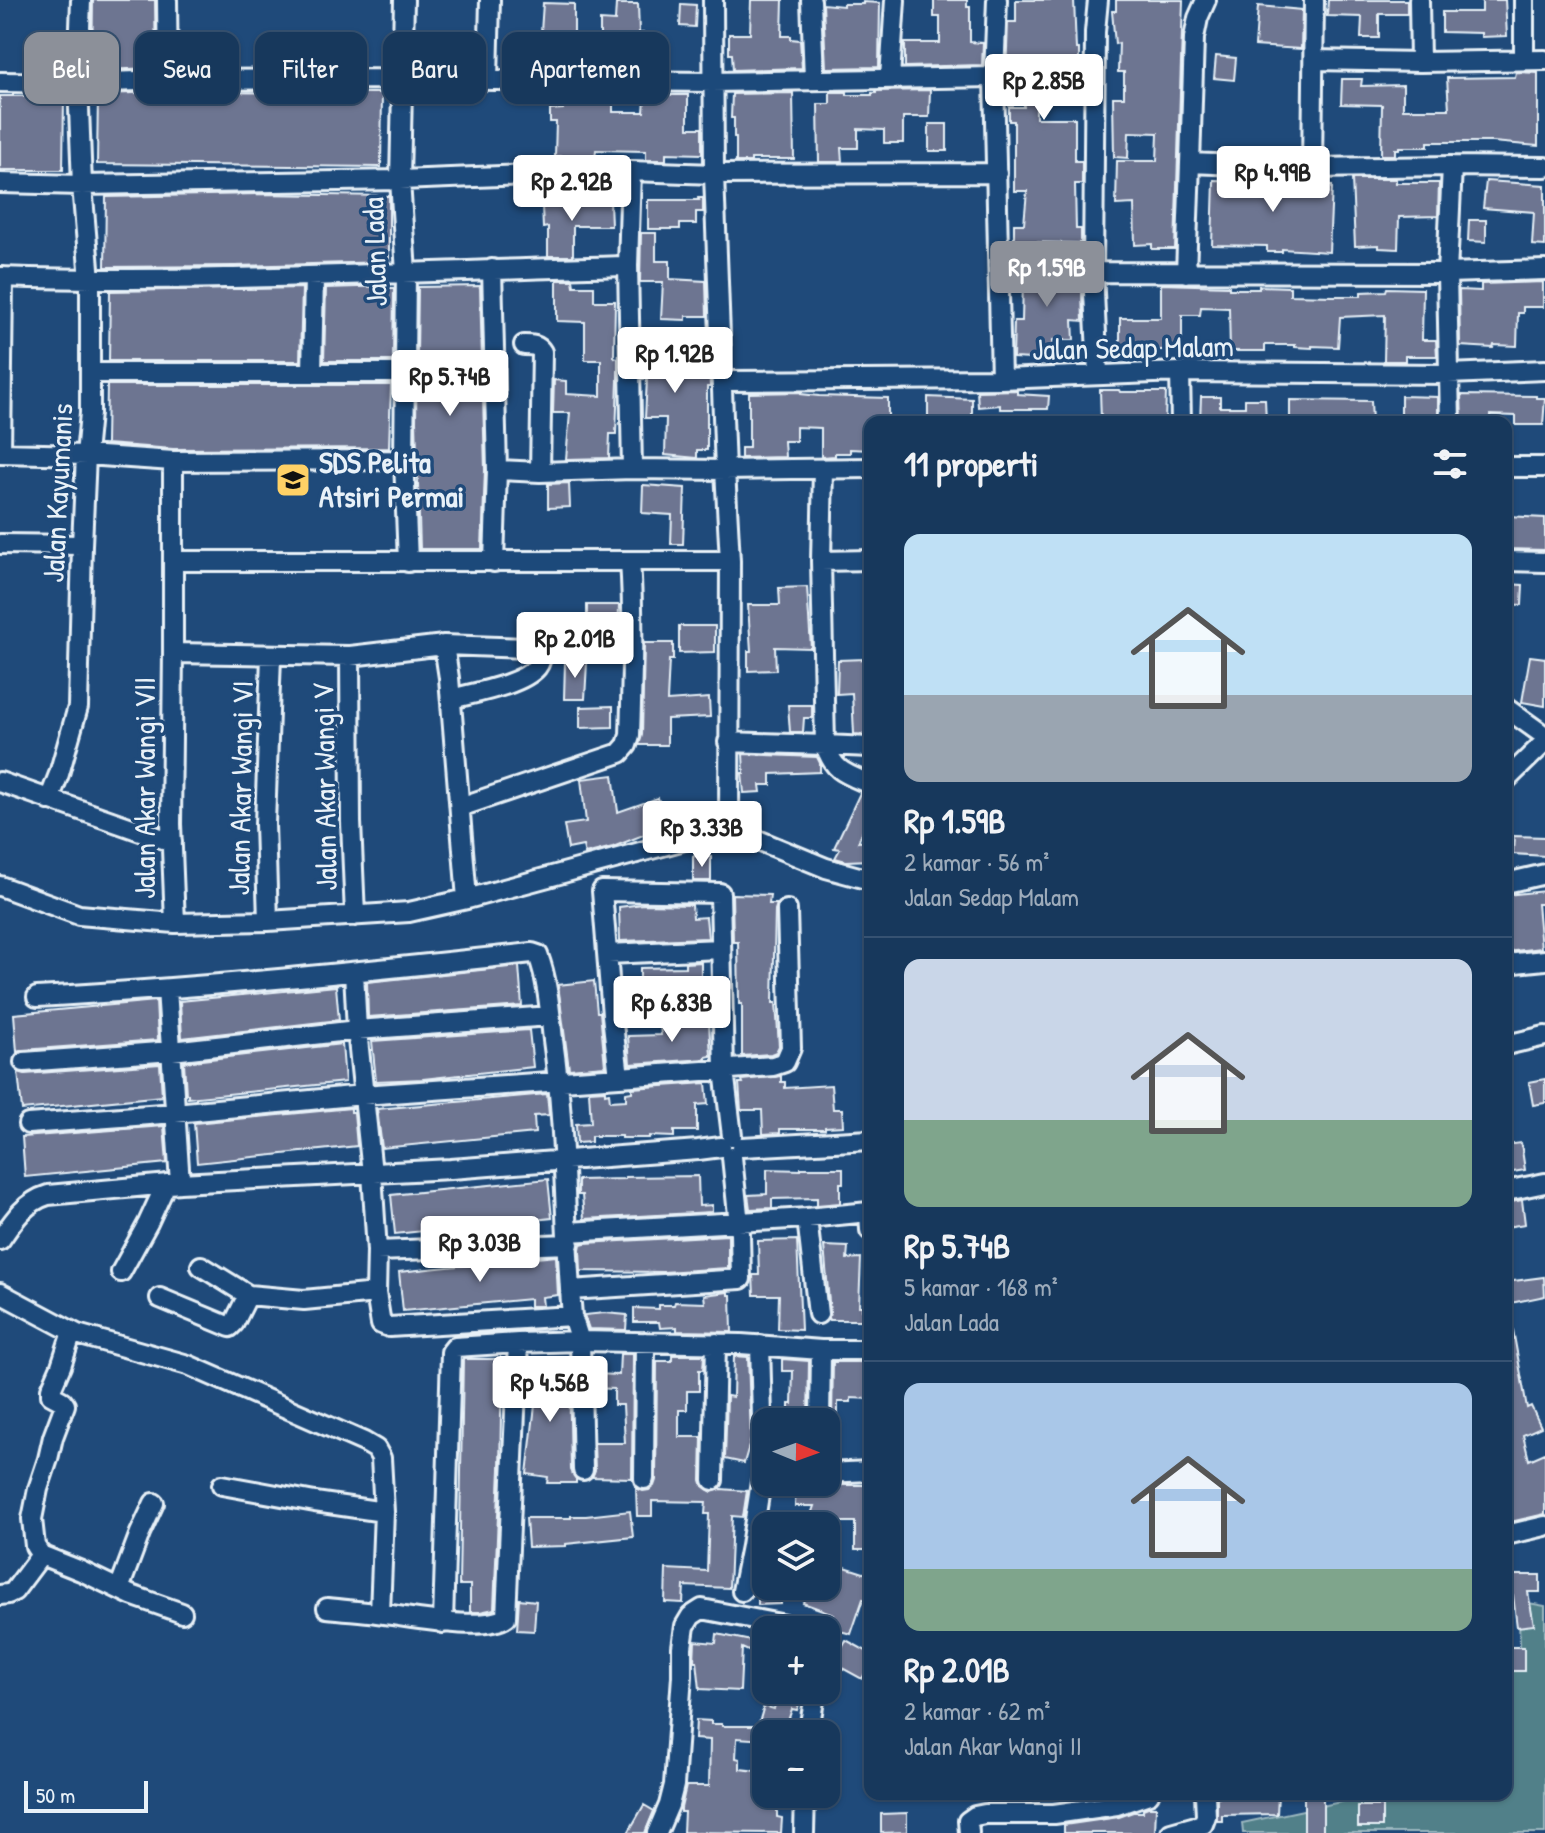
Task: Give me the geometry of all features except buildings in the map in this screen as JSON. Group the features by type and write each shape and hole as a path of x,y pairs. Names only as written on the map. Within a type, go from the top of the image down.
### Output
{"street":[{"name":"Jalan Kayumanis","path":"80,32 81,0"},
{"path":"167,0 167,32"},
{"name":"Jalan Lada","path":"403,32 404,0"},
{"path":"490,0 488,79 713,82 994,77"},
{"path":"713,0 714,178 730,561 729,828"},
{"path":"811,0 814,79"},
{"path":"890,78 895,0"},
{"path":"997,0 994,77 1001,379"},
{"path":"1098,0 1095,17 1093,272 1098,375"},
{"path":"1186,273 1194,38 1206,0"},
{"path":"1312,168 1314,0"},
{"path":"1419,0 1420,62"},
{"path":"1524,0 1524,60"},
{"path":"1314,60 1545,60"},
{"path":"239,80 383,79"},
{"path":"0,82 24,82"},
{"name":"Jalan Kayumanis","path":"49,800 78,707 91,373 90,280 79,104"},
{"name":"Jalan Lada","path":"402,104 400,180 406,273 404,460 408,562"},
{"path":"1190,163 1312,168 1545,167"},
{"path":"1450,416 1447,273 1452,166"},
{"path":"0,183 82,185 400,180 631,171 714,178 997,173"},
{"path":"631,171 628,266 632,469"},
{"path":"404,460 173,461 0,453 2,277 90,280 314,277 628,266"},
{"path":"492,269 497,470 494,562"},
{"path":"1093,272 1447,273 1545,270"},
{"path":"312,373 314,277"},
{"path":"524,345 534,345 542,352 540,472"},
{"name":"Jalan Sedap Malam","path":"722,381 1001,379 1180,372 1448,374 1545,370"},
{"path":"1180,372 1181,416"},
{"path":"91,373 404,373"},
{"name":"Jalan Akar Wangi VII","path":"173,461 172,842 175,923"},
{"path":"1512,467 1545,467"},
{"path":"497,470 864,468"},
{"path":"823,469 821,561 825,745 830,760 841,772 864,782"},
{"path":"0,544 82,545"},
{"path":"821,561 864,560"},
{"path":"173,561 730,561"},
{"path":"460,807 620,753 627,745 630,735 632,652 630,561"},
{"path":"1512,561 1545,562"},
{"path":"444,645 467,899"},
{"name":"Jalan Akar Wangi VII","path":"173,653 350,656 444,645 632,652"},
{"path":"451,699 521,679 538,666 542,648"},
{"name":"Jalan Akar Wangi VI","path":"268,921 265,824 271,656"},
{"name":"Jalan Akar Wangi V","path":"350,656 355,916"},
{"path":"1512,712 1545,736"},
{"path":"728,742 864,747"},
{"path":"1512,774 1545,742"},
{"path":"0,782 172,842"},
{"path":"0,886 79,915 175,923 409,912 729,828 826,868 864,878"},
{"path":"1512,882 1545,874"},
{"path":"570,1290 741,1279 739,1223 724,1070 720,893 602,891 619,1077"},
{"path":"28,1124 363,1095 773,1066 785,1062 791,1048 787,910"},
{"path":"608,954 720,949"},
{"path":"37,997 167,989 532,953 538,955 559,1081 572,1316 580,1341 583,1470"},
{"path":"1512,963 1545,960"},
{"path":"354,972 372,1173 376,1293 381,1324 389,1327 572,1316"},
{"path":"121,1272 173,1184 175,1113 167,989"},
{"path":"612,1015 721,1010"},
{"path":"24,1062 172,1051 357,1030 550,1016"},
{"path":"1512,1044 1545,1036"},
{"path":"0,1240 18,1213 48,1195 173,1184 864,1140"},
{"path":"1512,1190 1545,1183"},
{"path":"377,1251 807,1218 864,1218"},
{"path":"807,1218 818,1314"},
{"path":"201,1266 248,1295 304,1300 376,1293"},
{"path":"0,1293 72,1332 188,1365 376,1449 381,1458 384,1512 380,1613"},
{"path":"160,1298 230,1327 248,1295"},
{"path":"72,1332 50,1390 51,1395 65,1405 38,1489 32,1519 35,1546 41,1555 131,1595 182,1613"},
{"path":"443,1623 451,1352 455,1347 580,1341 864,1350"},
{"path":"644,1479 645,1342"},
{"path":"327,1608 443,1623 498,1622 506,1617 518,1343"},
{"path":"713,1480 716,1343"},
{"path":"760,1345 762,1408"},
{"path":"820,1408 821,1350"},
{"path":"840,1472 864,1471"},
{"path":"222,1485 384,1512"},
{"path":"742,1591 759,1496"},
{"path":"119,1589 154,1503"},
{"path":"1512,1534 1545,1526"},
{"path":"0,1595 14,1591 41,1555"},
{"path":"657,1833 674,1785 682,1647 688,1618 702,1609 752,1619"},
{"path":"969,1833 968,1821 975,1816 1054,1814 1132,1800"},
{"path":"1175,1833 1203,1824 1205,1800"},
{"path":"804,1833 805,1808"}],"green space":[{"path":"1518,1601 1545,1606 1545,1833 1243,1833 1242,1823 1350,1800 1512,1800 1512,1666 1521,1666"}],"place":[{"name":"SDS Pelita Atsiri Permai","path":"293,480"}]}
